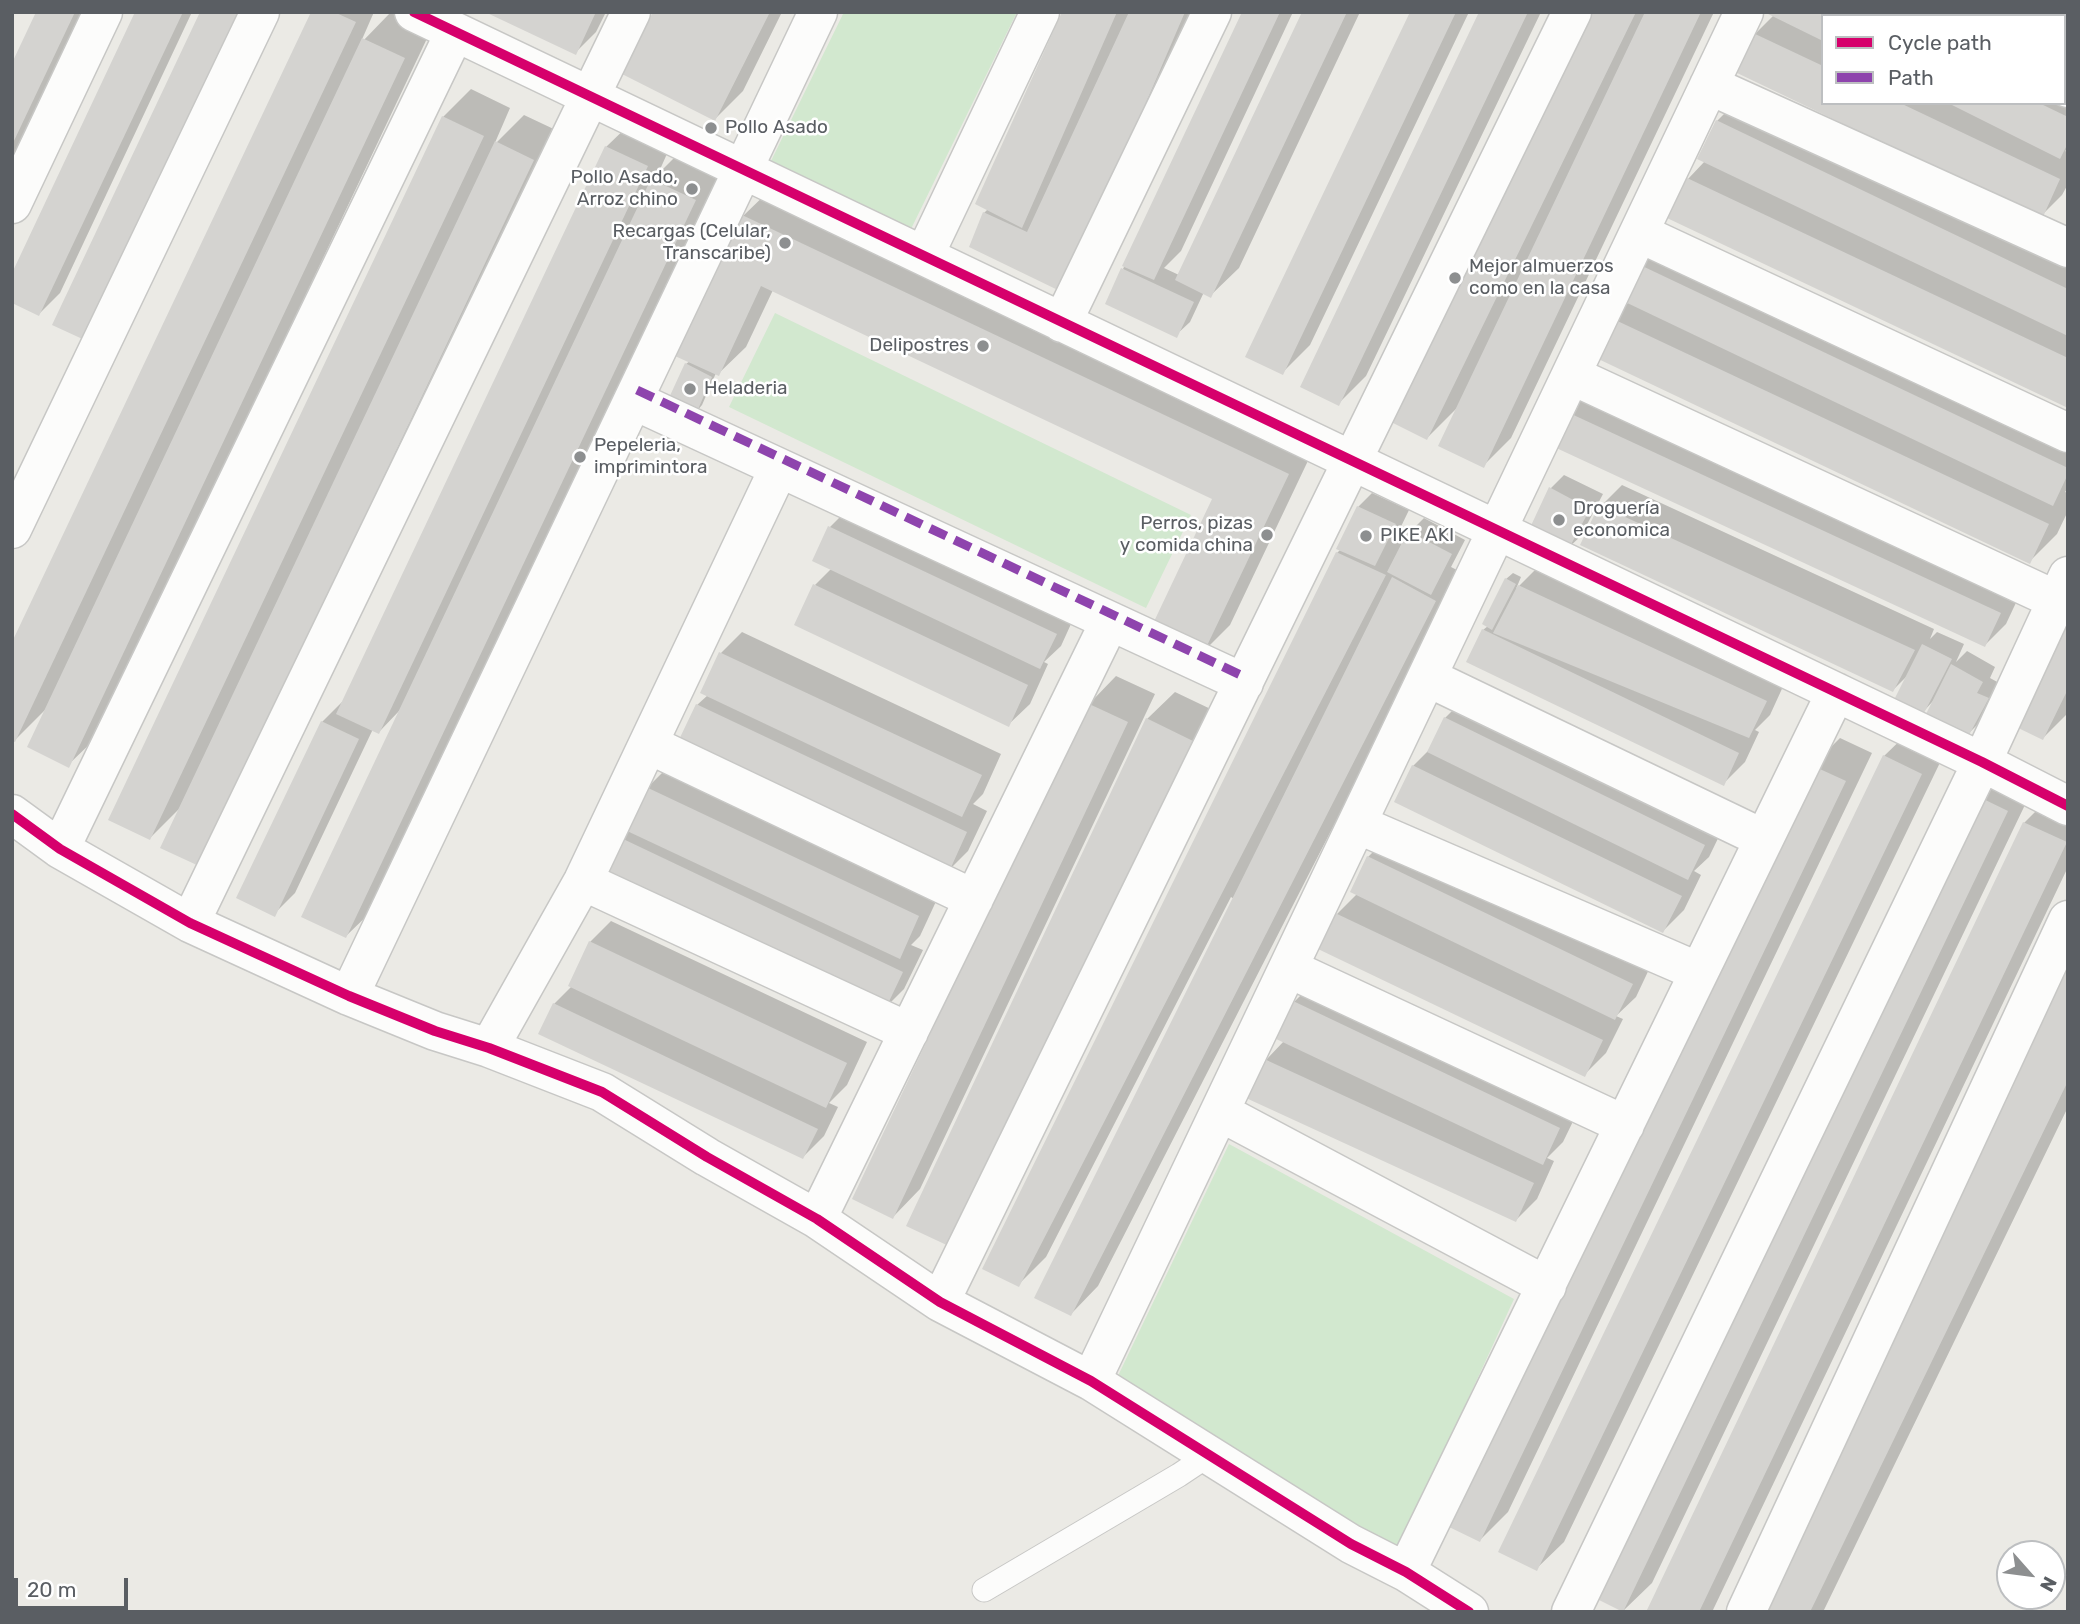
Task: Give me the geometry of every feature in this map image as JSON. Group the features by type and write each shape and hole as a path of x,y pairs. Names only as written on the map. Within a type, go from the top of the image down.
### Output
{"street":[{"path":"12,204 103,12"},
{"path":"12,529 260,12"},
{"path":"414,12 1982,762 2068,806"},
{"path":"190,923 631,12"},
{"path":"349,996 818,12"},
{"path":"924,256 1040,12"},
{"path":"1062,323 1212,12"},
{"path":"940,1302 1572,12"},
{"path":"1091,1381 1744,12"},
{"path":"60,849 455,32"},
{"path":"1709,85 2068,248"},
{"path":"1639,233 2068,433"},
{"path":"1571,375 2062,588 1982,762 1571,1612"},
{"path":"633,400 1244,683"},
{"path":"489,1048 583,881 779,468"},
{"path":"817,1219 1110,621"},
{"path":"1427,677 1764,839"},
{"path":"1406,1572 1836,692"},
{"path":"648,744 974,899"},
{"path":"12,814 60,849 190,923 349,996 435,1031 489,1048 602,1092 707,1157 817,1219 940,1302 1091,1381 1351,1545 1406,1572 1469,1612"},
{"path":"1357,824 1699,972"},
{"path":"583,881 909,1032"},
{"path":"1745,1612 2068,920"},
{"path":"1288,968 1625,1125"},
{"path":"1220,1112 1547,1286"}],"lane":[{"path":"984,1590 1209,1455"}],"green space":[{"path":"844,12 1017,12 911,229 771,161"},
{"path":"775,313 1191,515 1146,608 729,407"},
{"path":"1229,1144 1514,1299 1397,1554 1116,1380"}],"building":[{"path":"36,12 75,12 12,145 12,63"},
{"path":"135,12 183,12 39,316 12,303 12,273"},
{"path":"200,12 245,12 89,342 52,325"},
{"path":"311,12 334,12 356,22 15,742 12,741 12,642"},
{"path":"485,12 592,12 595,14 576,55"},
{"path":"653,12 770,12 715,121 622,74"},
{"path":"1062,12 1117,12 1022,228 975,204"},
{"path":"1129,12 1185,12 1064,293 969,247 983,212 1027,232"},
{"path":"1242,12 1280,12 1154,280 1122,266"},
{"path":"1302,12 1347,12 1211,298 1175,280"},
{"path":"1410,12 1456,12 1283,375 1245,357"},
{"path":"1479,12 1528,12 1339,406 1300,387"},
{"path":"1592,12 1636,12 1427,440 1391,422"},
{"path":"1645,12 1701,12 1484,468 1438,446"},
{"path":"1764,12 1858,14 1821,14 1821,40"},
{"path":"1977,12 2068,12 2068,57 2066,14"},
{"path":"1753,33 1821,65 1821,105 1904,105 2060,179 2042,219 1735,72"},
{"path":"362,38 405,58 69,768 27,747"},
{"path":"1952,105 2043,105 2068,117 2068,143 2060,159"},
{"path":"442,116 484,136 150,840 108,820"},
{"path":"1716,120 2068,289 2068,336 1697,159"},
{"path":"495,141 534,160 199,866 160,848"},
{"path":"605,146 648,166 379,734 336,714"},
{"path":"1687,178 2068,358 2068,408 1667,218"},
{"path":"651,179 696,200 346,938 301,917"},
{"path":"742,215 1289,474 1203,654 1150,630 1212,499 761,286 719,376 675,356"},
{"path":"1638,264 2068,468 2068,474 2053,506 1621,300"},
{"path":"1121,268 1194,302 1177,338 1105,304"},
{"path":"1611,318 2049,524 2030,564 1592,356"},
{"name":"Heladeria","path":"685,363 712,377 696,414 668,400"},
{"path":"1567,412 2001,613 1985,647 1552,446"},
{"name":"Droguería economica","path":"1549,487 1590,509 1567,552 1528,532"},
{"path":"1599,505 1915,650 1893,692 1580,545"},
{"name":"PIKE AKI","path":"1357,506 1396,524 1375,566 1336,549"},
{"path":"828,526 1057,634 1040,669 812,561"},
{"path":"1408,531 1452,554 1431,595 1387,572"},
{"path":"1336,552 1386,575 1019,1287 982,1269"},
{"path":"1392,577 1436,601 1071,1316 1034,1298"},
{"path":"1505,578 1516,584 1492,630 1482,624"},
{"path":"813,584 1028,685 1009,727 794,625"},
{"path":"1518,585 1767,701 1749,738 1493,633"},
{"path":"2068,603 2068,689 2043,740 2010,724"},
{"path":"1482,629 1739,753 1724,786 1466,662"},
{"path":"1922,644 1952,659 1924,713 1894,700"},
{"path":"719,652 982,775 962,817 700,693"},
{"path":"1951,664 1983,682 1977,693 1989,698 1969,735 1925,716"},
{"path":"1087,703 1128,722 893,1219 852,1199"},
{"path":"696,704 967,832 948,874 676,746"},
{"path":"1444,717 1705,845 1688,880 1427,752"},
{"path":"1146,718 1193,741 953,1248 906,1226"},
{"path":"321,721 359,739 275,917 236,898"},
{"path":"1883,755 1922,774 1537,1571 1498,1552"},
{"path":"1412,765 1682,896 1663,933 1394,802"},
{"path":"1811,765 1846,781 1480,1542 1445,1525"},
{"path":"646,787 919,916 900,959 625,830"},
{"path":"1975,795 2008,811 1623,1612 1591,1596"},
{"path":"2023,822 2067,842 1699,1612 1646,1612"},
{"path":"621,838 903,972 884,1012 601,879"},
{"path":"1367,856 1633,984 1615,1020 1350,892"},
{"path":"1335,913 1603,1040 1585,1077 1318,949"},
{"path":"589,941 847,1063 826,1108 568,986"},
{"path":"2068,959 2068,1081 1810,1612 1750,1612"},
{"path":"1293,1001 1560,1128 1543,1165 1274,1038"},
{"path":"553,1003 818,1129 803,1159 538,1034"},
{"path":"1264,1059 1534,1183 1516,1222 1246,1098"}],"marked path":[{"path":"637,390 1247,678"}],"cycle path":[{"path":"414,12 1982,762 2068,806"},
{"path":"12,814 60,849 190,923 349,996 435,1031 489,1048 602,1092 707,1157 817,1219 940,1302 1091,1381 1351,1544 1406,1572 1469,1612"}],"place":[{"name":"Pollo Asado","path":"711,128"},
{"name":"Pollo Asado, Arroz chino","path":"692,189"},
{"name":"Recargas (Celular, Transcaribe)","path":"785,243"},
{"name":"Mejor almuerzos como en la casa","path":"1455,278"},
{"name":"Delipostres","path":"983,346"},
{"name":"Heladeria","path":"690,389"},
{"name":"Pepeleria, imprimintora","path":"580,457"},
{"name":"Droguería economica","path":"1559,520"},
{"name":"Perros, pizas y comida china","path":"1267,535"},
{"name":"PIKE AKI","path":"1366,536"}]}
